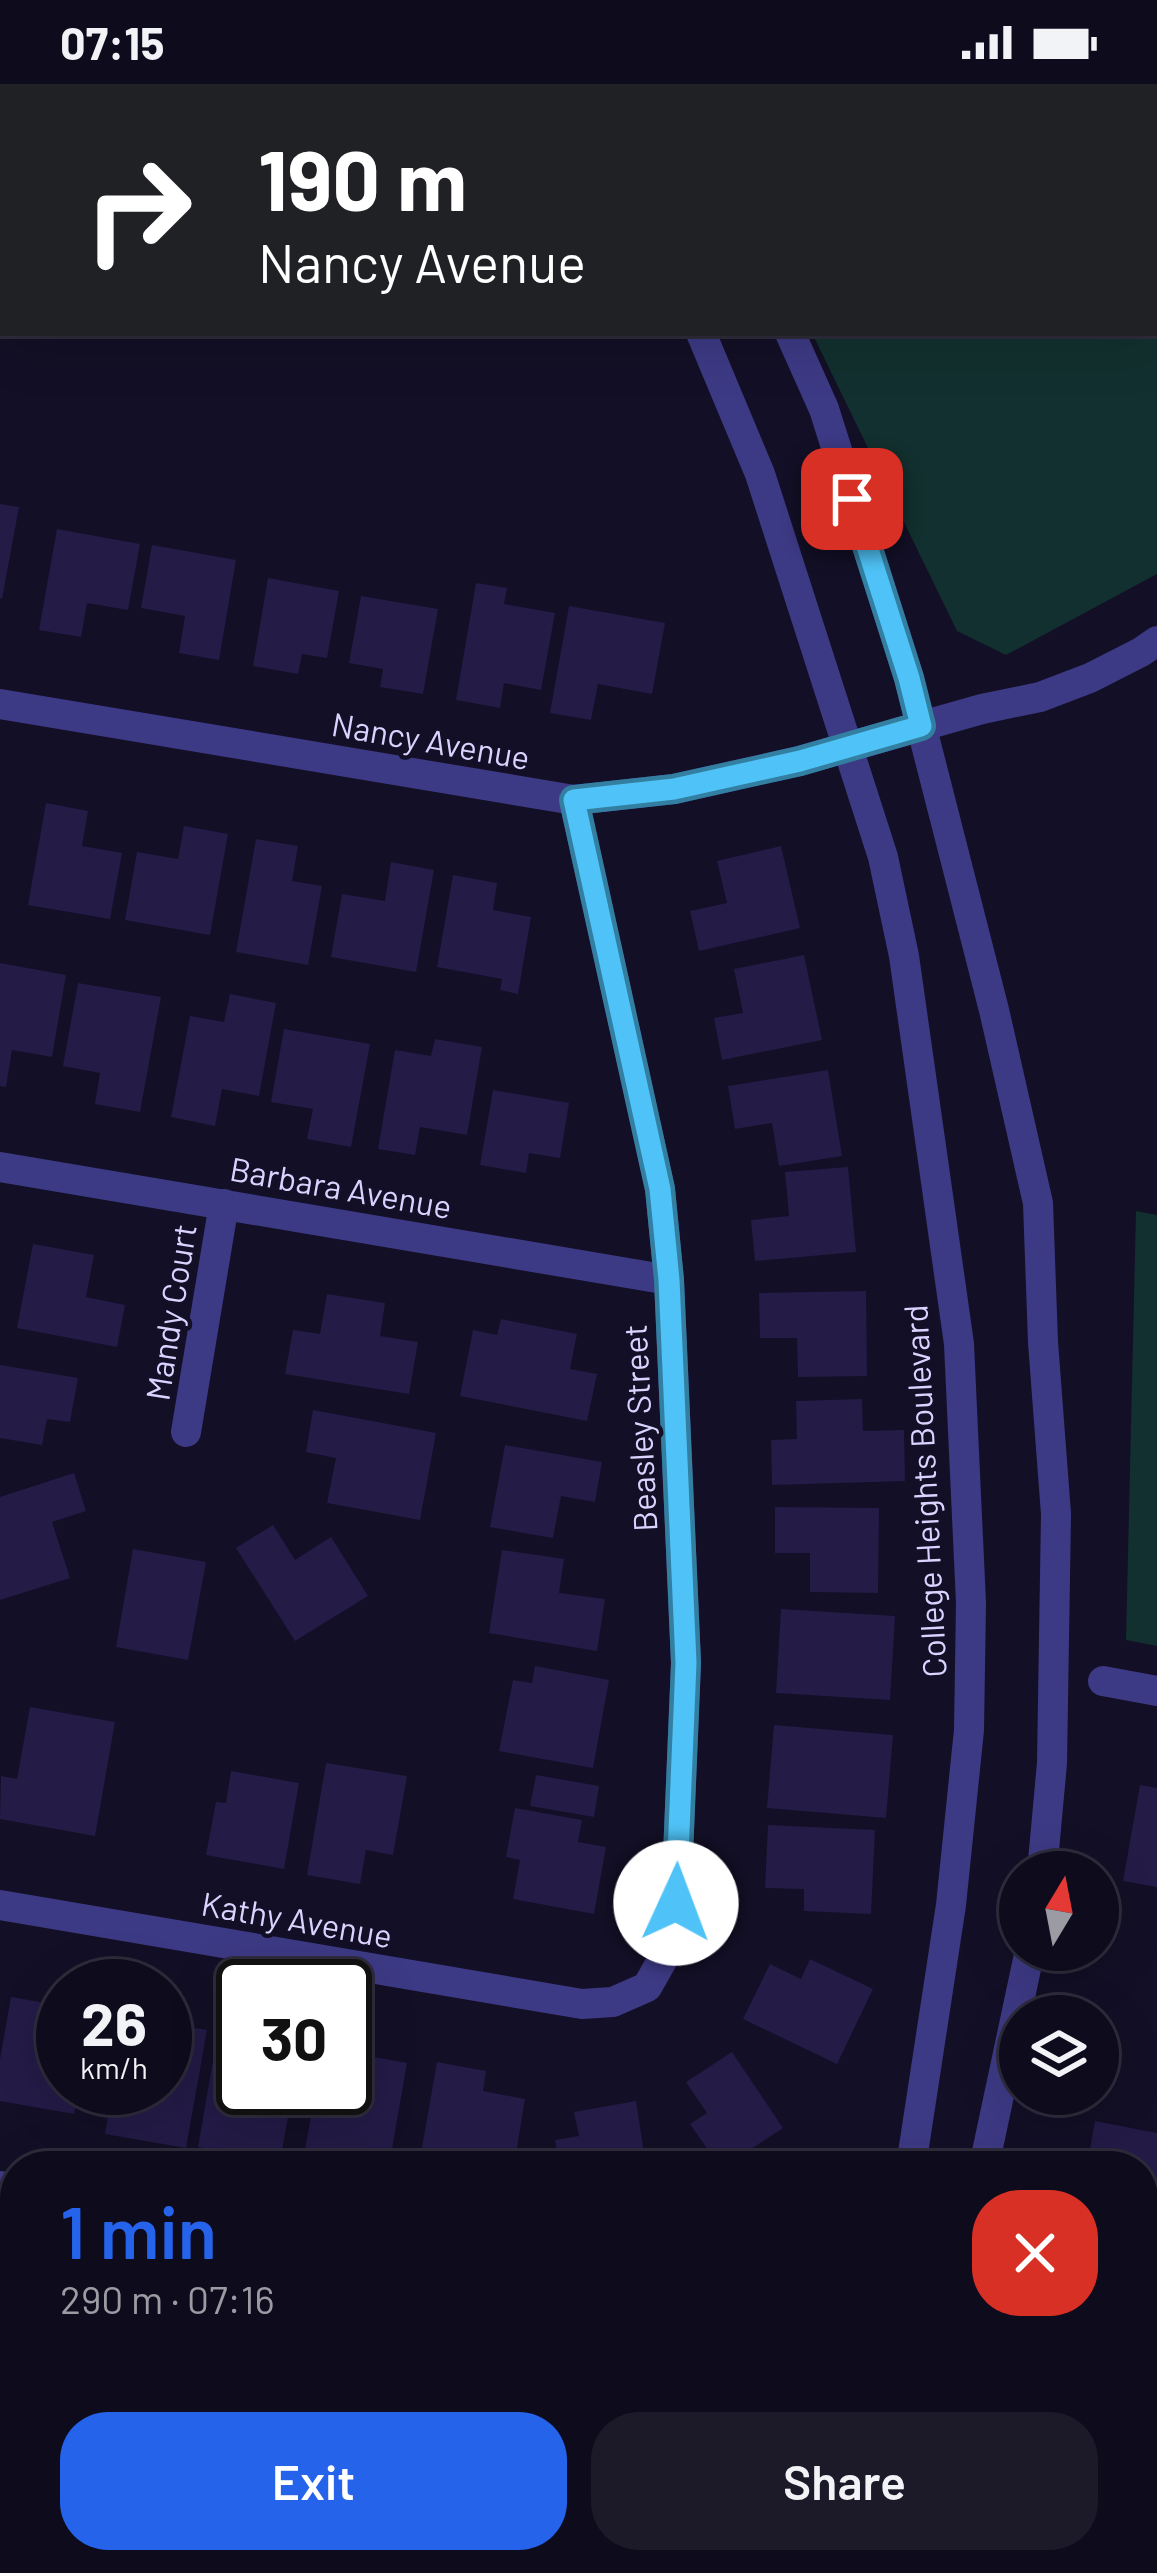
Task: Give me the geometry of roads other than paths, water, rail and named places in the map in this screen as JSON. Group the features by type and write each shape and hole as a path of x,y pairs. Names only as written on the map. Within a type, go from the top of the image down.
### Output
{"street":[{"name":"College Heights Boulevard","path":"702,336 760,474 883,857 904,956 959,1344 971,1603 968,1754 951,1906 913,2151"},
{"path":"791,336 824,409 909,678 1038,1203 1042,1342 1056,1514 1052,1762 1044,1851"},
{"path":"848,748 1040,697 1090,678 1157,641"},
{"name":"Nancy Avenue","path":"0,704 574,800 674,789 848,748"},
{"name":"Beasley Street","path":"574,800 656,1166 669,1280 686,1663 676,1903 668,1950 647,1987 614,2002 582,2004"},
{"name":"Barbara Avenue","path":"0,1167 669,1280"},
{"name":"Mandy Court","path":"186,1432 224,1204"},
{"path":"1102,1681 1157,1691"},
{"name":"Kathy Avenue","path":"0,1905 582,2004"},
{"path":"987,2151 1026,1971"}]}
